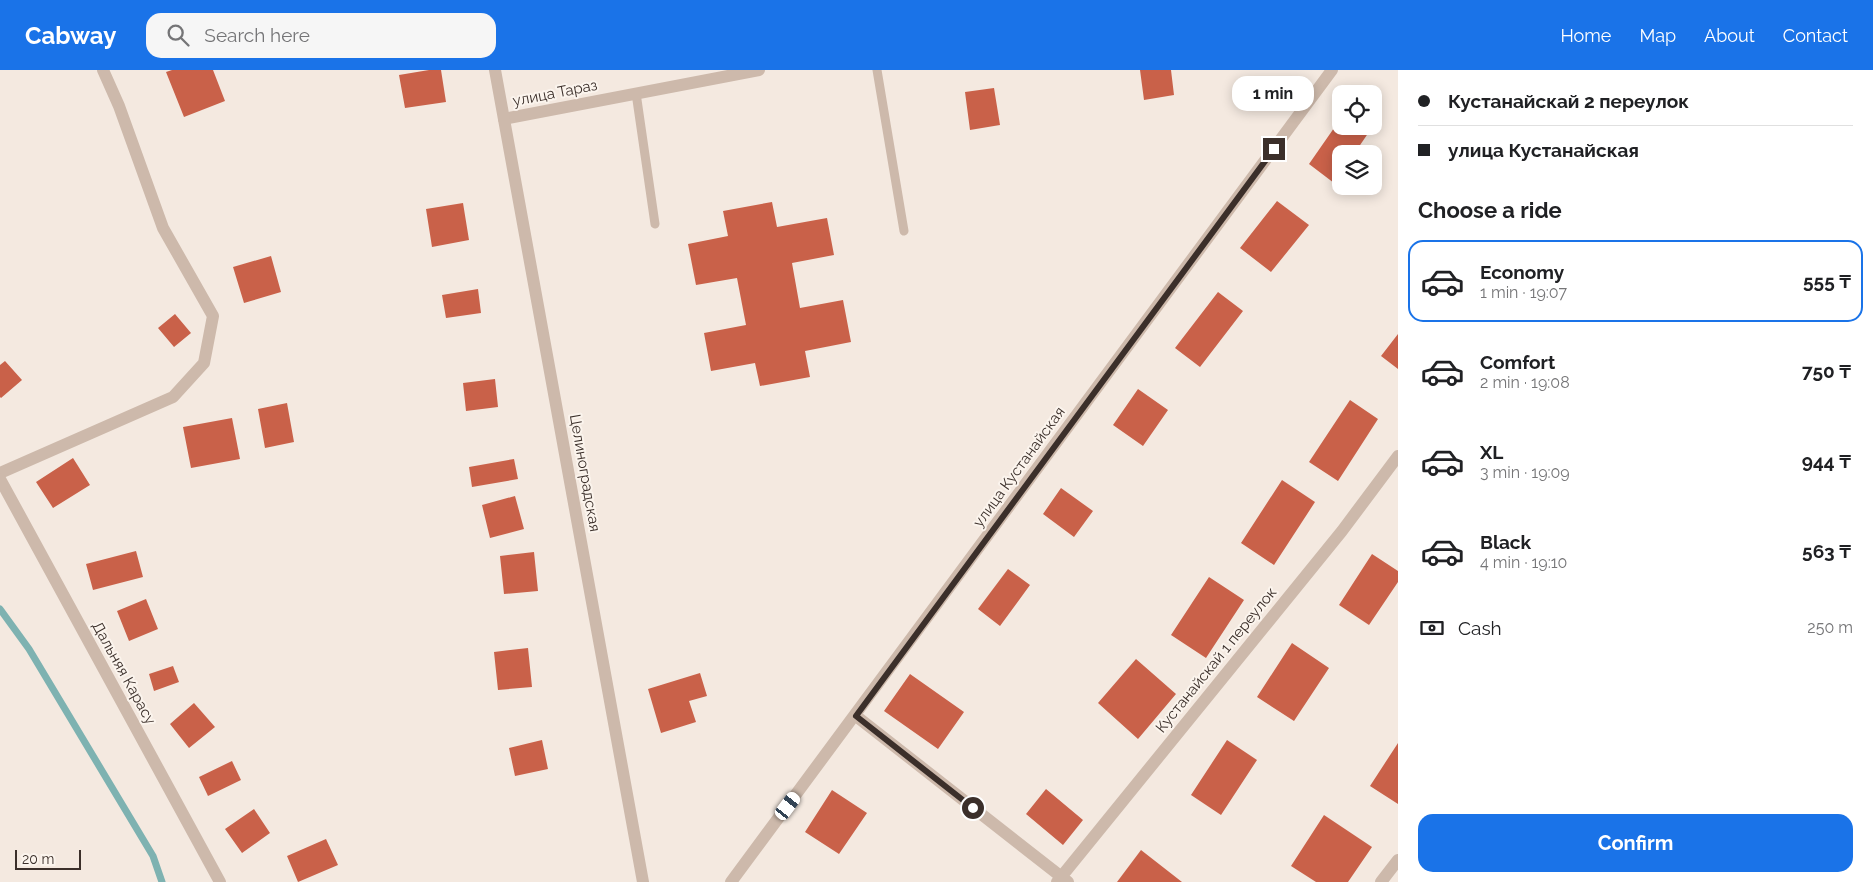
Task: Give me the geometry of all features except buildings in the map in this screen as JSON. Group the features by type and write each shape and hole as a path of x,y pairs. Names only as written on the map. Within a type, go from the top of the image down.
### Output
{"street":[{"path":"0,473 173,397 204,363 213,316 163,228 103,70"},
{"name":"Целиноградская","path":"495,70 643,882"},
{"name":"улица Тараз","path":"504,119 733,72 759,70"},
{"name":"улица Кустанайская","path":"731,882 856,716 1332,70"},
{"name":"Кустанайскай 1 переулок","path":"1062,880 1342,531 1398,456"},
{"name":"Дальняя Карасу","path":"0,479 220,882"},
{"path":"856,716 1062,880"},
{"path":"1381,882 1398,860"}],"lane":[{"path":"877,70 904,231"},
{"path":"636,93 655,224"}],"waterway":[{"path":"0,609 29,649 153,856 162,882"}],"route":[{"path":"973,808 856,716 1274,149"}]}
